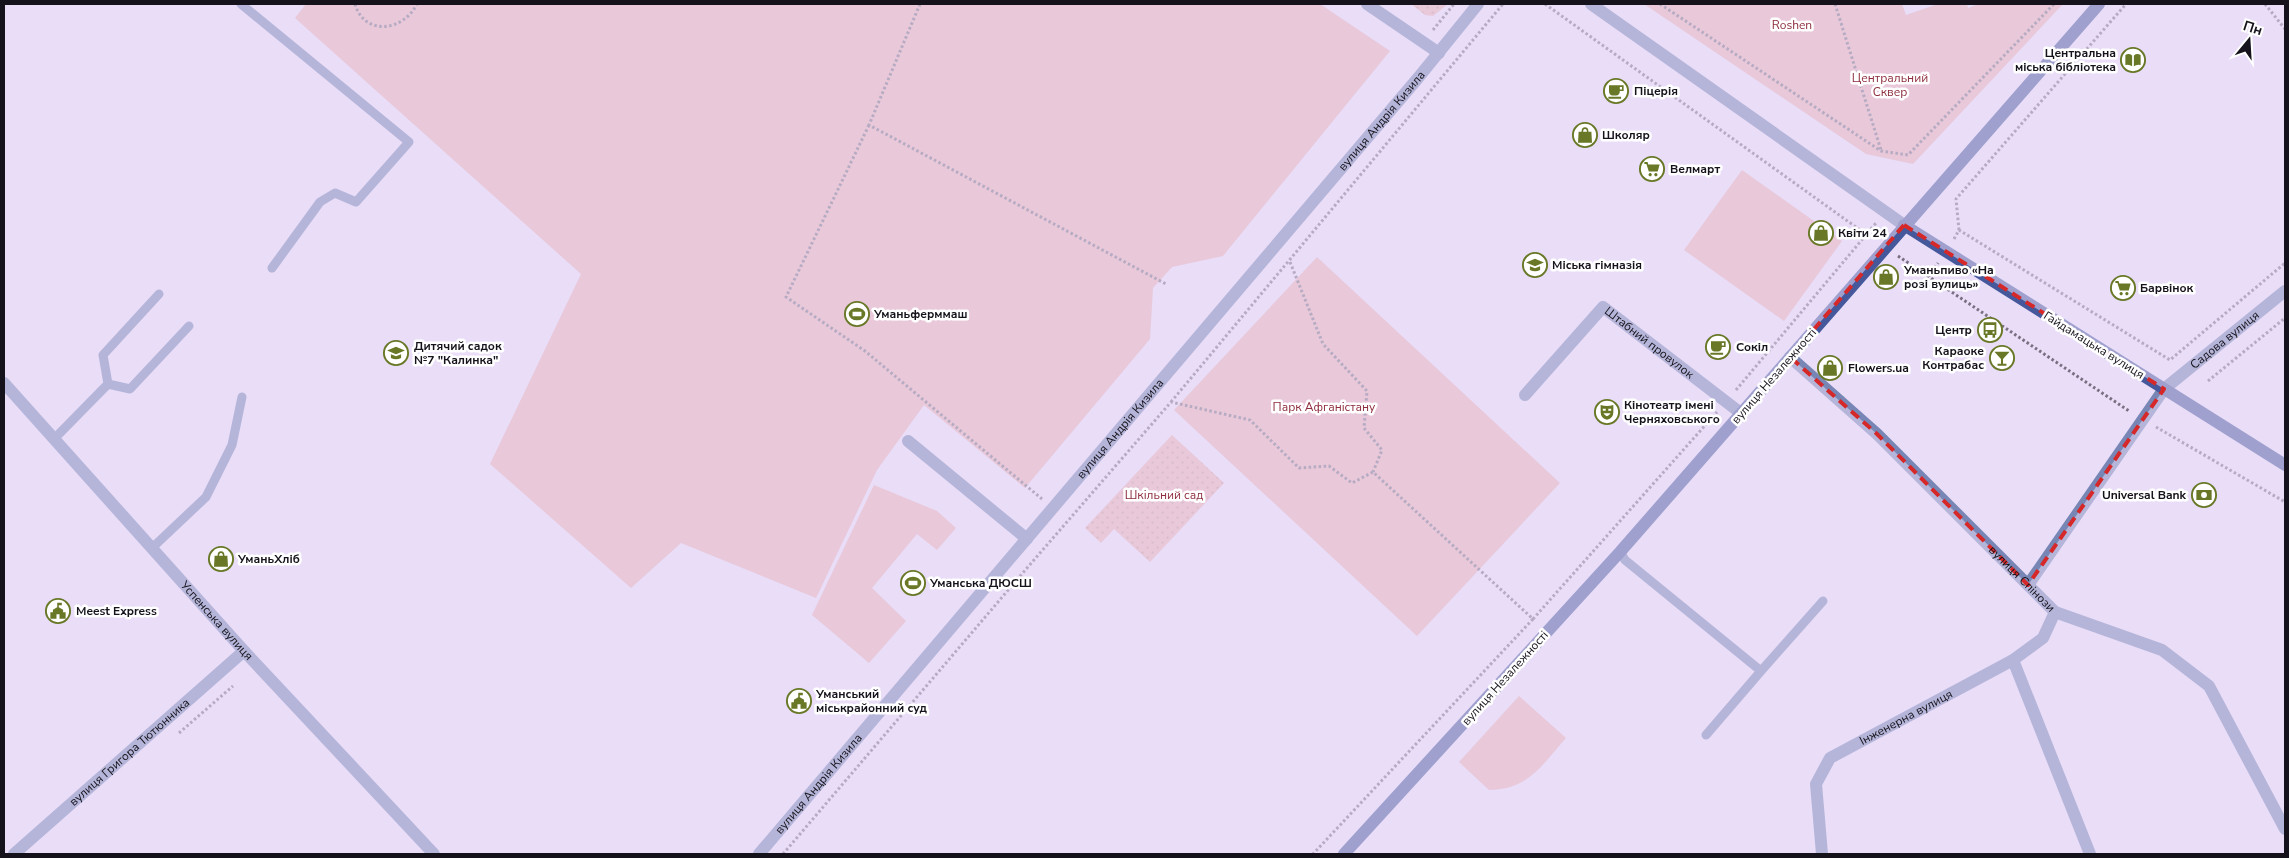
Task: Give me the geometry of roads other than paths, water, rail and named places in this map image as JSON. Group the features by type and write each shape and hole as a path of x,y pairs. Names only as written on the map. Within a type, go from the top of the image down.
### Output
{"main road":[{"name":"вулиця Незалежності","path":"1344,854 1620,552 2099,4"},
{"name":"Гайдамацька вулиця","path":"1904,225 2285,465"}],"street":[{"path":"1367,4 1439,53"},
{"name":"вулиця Андрія Кизила","path":"759,854 1439,53 1478,4"},
{"path":"1591,4 1904,225"},
{"name":"Садова вулиця","path":"2028,585 2164,389 2285,291"},
{"name":"Штабний провулок","path":"1526,394 1603,307 1742,414"},
{"name":"вулиця Спінози","path":"1790,357 1877,434 2055,612 2162,650 2209,686 2285,829"},
{"name":"Успенська вулиця","path":"4,383 244,651 434,854"},
{"path":"908,441 1027,539"},
{"name":"Інженерна вулиця","path":"1822,854 1816,784 1830,758 2013,660 2043,638 2055,612"},
{"name":"вулиця Григора Тютюнника","path":"14,854 244,651"},
{"path":"2013,660 2090,854"}],"lane":[{"path":"241,4 409,142 356,202 335,193 320,202 272,268"},
{"path":"108,384 103,355 159,294"},
{"path":"108,384 130,389 189,326"},
{"path":"54,439 108,384"},
{"path":"152,548 206,497 232,445 242,397"},
{"path":"1620,552 1625,560 1761,671"},
{"path":"1706,735 1824,601"}],"place":[{"name":"Центральна міська бібліотека","path":"2133,60"},
{"name":"Піцерія","path":"1616,91"},
{"name":"Школяр","path":"1585,135"},
{"name":"Велмарт","path":"1652,169"},
{"name":"Квіти 24","path":"1821,233"},
{"name":"Міська гімназія","path":"1535,265"},
{"name":"Уманьпиво «На розі вулиць»","path":"1886,277"},
{"name":"Барвінок","path":"2123,288"},
{"name":"Уманьферммаш","path":"857,314"},
{"name":"Центр","path":"1990,330"},
{"name":"Сокіл","path":"1718,347"},
{"name":"Дитячий садок №7 \"Калинка\"","path":"396,353"},
{"name":"Караоке Контрабас","path":"2002,358"},
{"name":"Flowers.ua","path":"1830,368"},
{"name":"Кінотеатр імені Черняховського","path":"1607,412"},
{"name":"Universal Bank","path":"2204,495"},
{"name":"УманьХліб","path":"221,559"},
{"name":"Уманська ДЮСШ","path":"913,583"},
{"name":"Meest Express","path":"58,611"},
{"name":"Уманський міськрайонний суд","path":"799,701"}],"park label":[{"name":"Roshen","path":"1792,25"},
{"name":"Центральний Сквер","path":"1890,85"},
{"name":"Парк Афганістану","path":"1324,407"},
{"name":"Шкільний сад","path":"1164,495"}]}
